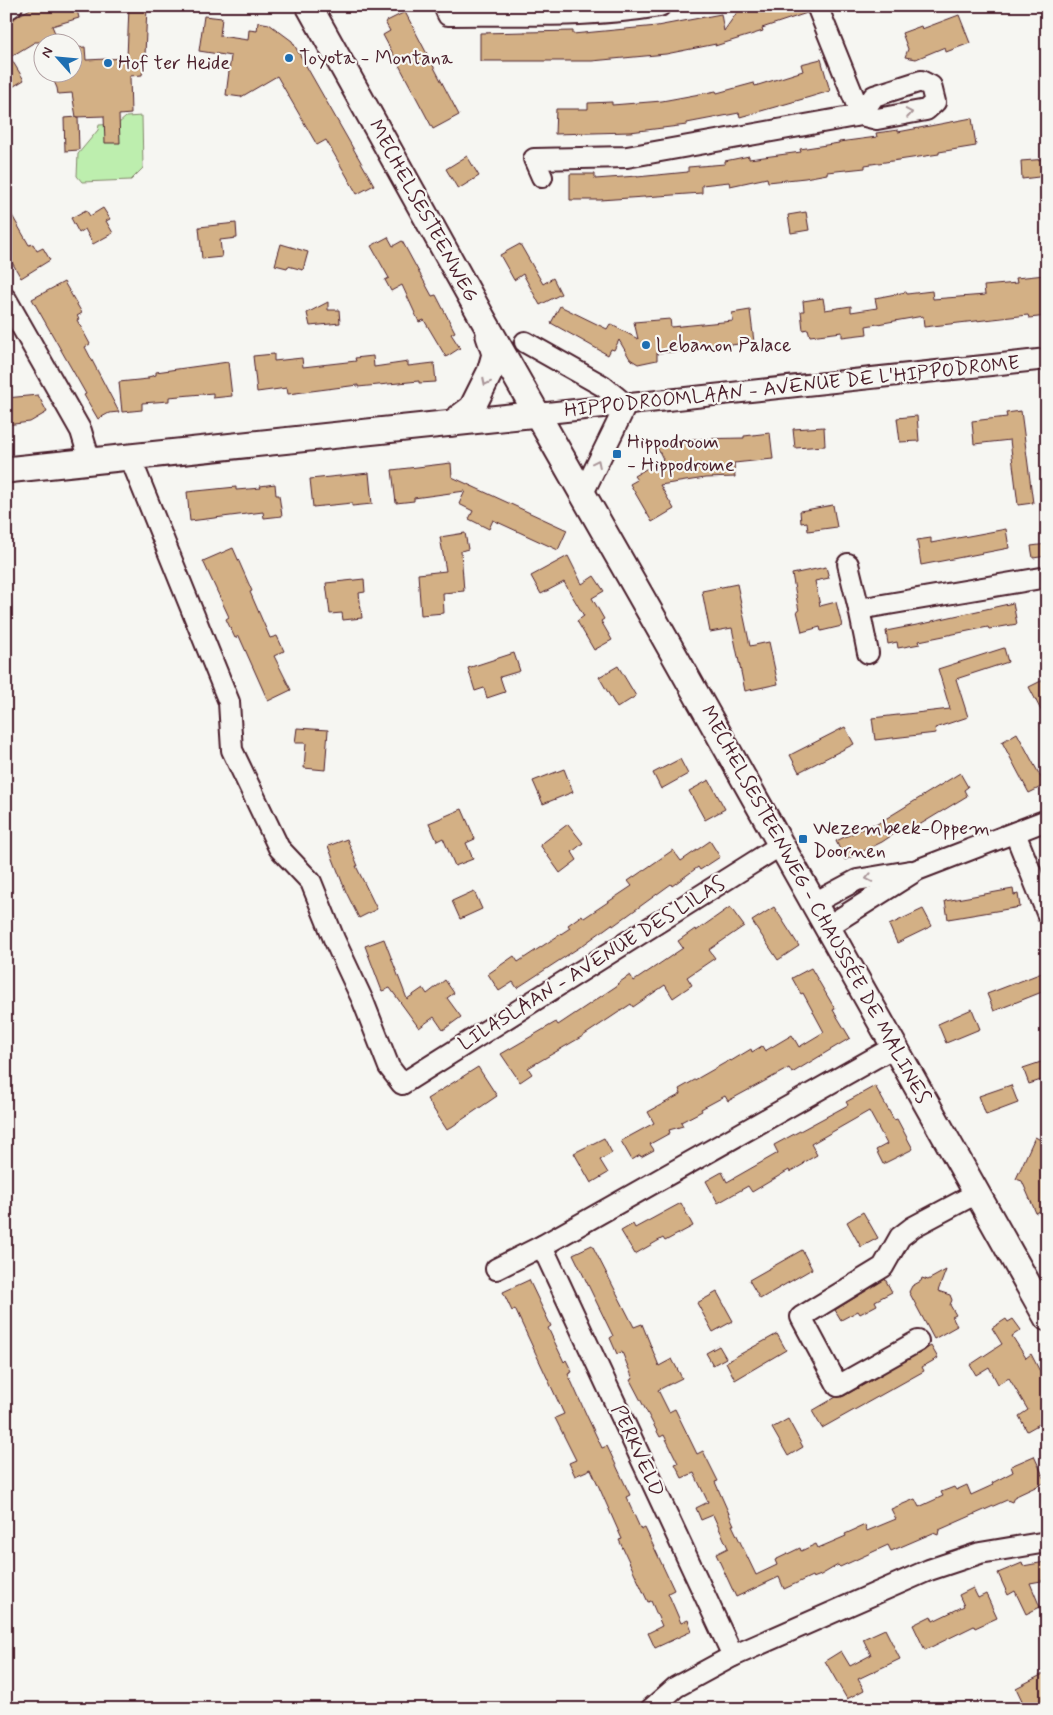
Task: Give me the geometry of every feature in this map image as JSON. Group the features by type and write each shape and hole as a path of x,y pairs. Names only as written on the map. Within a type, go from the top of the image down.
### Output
{"main road":[{"name":"MECHELSESTEENWEG","path":"309,6 538,414"},
{"path":"452,423 472,408 492,365 495,354 483,319"},
{"path":"6,470 538,414"},
{"name":"MECHELSESTEENWEG - CHAUSSÉE DE MALINES","path":"538,414 1047,1318"}],"street":[{"path":"6,10 12,6"},
{"path":"444,6 448,15 561,14 607,12 660,6"},
{"path":"542,178 534,159 627,156 861,115 817,6"},
{"path":"6,299 82,432 90,461"},
{"path":"526,342 603,386 626,405 583,493"},
{"name":"HIPPODROOMLAAN - AVENUE DE L'HIPPODROME","path":"538,414 1047,359"},
{"name":"LILASLAAN - AVENUE DES LILAS","path":"130,457 229,702 232,750 279,848 311,882 334,939 363,1001 389,1067 402,1084 781,845"},
{"path":"848,564 868,653"},
{"path":"859,609 1047,577"},
{"path":"814,903 857,880 917,870 1047,820"},
{"path":"1015,833 1047,913"},
{"path":"827,927 917,870"},
{"path":"496,1268 542,1246 894,1047"},
{"path":"918,1341 838,1386 801,1317 883,1268 900,1237 913,1227 977,1193"},
{"name":"PERKVELD","path":"542,1246 733,1656"},
{"path":"651,1709 676,1686 733,1656 929,1570 980,1553 1047,1542"}],"green space":[{"path":"142,116 143,168 131,180 82,182 77,176 78,154 98,130 99,125 118,124 126,117"}],"building":[{"name":"Hof ter Heide","path":"36,6 76,6 79,18 52,26 55,32 32,32 32,44 10,57 24,80 6,91 6,22"},
{"name":"Hof ter Heide","path":"129,6 147,6 145,56 142,75 130,76 131,114 119,115 120,143 105,143 104,116 76,117 72,93 58,94 54,82 82,82 82,47 85,47 86,60 127,58"},
{"path":"744,6 805,6 807,13 762,28 763,31 715,46 716,44 666,54 592,61 480,61 480,33 573,31 573,34 657,26 721,14 724,31 740,8"},
{"path":"405,12 459,115 433,129 383,35 390,31 385,22"},
{"path":"959,15 970,43 946,52 945,47 916,59 905,57 908,49 902,33 921,26 922,29"},
{"path":"204,16 222,18 220,36 248,40 249,30 257,31 258,22 269,24 292,41 374,185 357,194 326,140 317,145 277,76 241,97 226,95 231,56 199,51"},
{"path":"821,59 830,91 740,117 739,113 687,123 687,125 630,132 555,134 556,109 588,109 588,103 612,102 612,105 662,101 716,91 717,93 754,83 755,86 803,71 801,64"},
{"path":"78,117 79,150 65,151 64,118"},
{"path":"972,118 976,146 939,152 939,154 865,165 865,168 827,172 827,174 805,178 768,182 767,178 730,186 729,182 702,185 702,193 600,200 570,200 570,174 595,174 595,179 688,172 688,167 725,164 725,161 749,156 749,159 801,152 800,149 877,137 876,133 898,130 898,132"},
{"path":"467,156 479,176 458,189 446,169"},
{"path":"1047,159 1047,176 1022,179 1021,161"},
{"path":"6,205 29,245 33,244 37,251 43,248 50,260 21,278 6,252"},
{"path":"103,208 110,219 106,221 113,233 93,244 85,229 79,233 71,218 86,210 90,216"},
{"path":"806,212 809,230 791,233 788,215"},
{"path":"236,223 237,238 220,240 222,257 202,259 199,227"},
{"path":"388,237 393,246 402,241 432,296 436,295 455,332 451,334 460,348 446,357 424,320 419,322 402,285 391,291 385,280 389,278 371,246"},
{"path":"281,244 308,252 303,270 275,265"},
{"path":"520,244 543,284 553,278 561,294 540,305 523,274 514,280 500,255"},
{"path":"1045,275 1047,316 1029,318 1028,315 924,327 923,316 866,326 867,334 842,337 842,332 810,336 808,329 803,330 801,311 804,311 803,301 823,298 825,310 851,306 851,312 877,308 875,298 906,292 907,294 932,291 933,299 985,295 984,286 1017,283 1016,278"},
{"path":"64,282 82,313 77,316 79,319 77,320 90,344 85,347 119,412 109,413 98,419 84,395 86,394 32,299"},
{"path":"328,302 328,310 339,310 340,323 310,326 307,313"},
{"path":"560,306 607,329 610,324 638,339 634,322 670,319 671,327 733,321 732,313 750,310 754,342 657,353 657,360 638,364 630,359 619,340 614,350 611,349 608,355 551,323"},
{"path":"274,354 274,361 302,358 303,367 356,361 355,358 373,356 374,367 408,362 408,366 434,363 436,382 419,383 419,381 358,387 358,385 288,394 287,388 257,392 253,356"},
{"path":"228,362 232,396 213,398 213,393 169,397 169,401 142,403 142,410 122,412 119,382 148,379 148,377 156,375 156,372"},
{"path":"38,395 47,412 30,422 6,425 6,398"},
{"path":"1021,411 1033,503 1018,505 1010,440 974,444 972,421 1007,417 1006,413"},
{"path":"917,416 919,441 900,442 897,418"},
{"path":"824,427 825,446 795,448 793,429"},
{"path":"770,433 773,459 734,463 735,477 705,478 660,485 674,509 652,522 630,484 637,480 634,476 663,459 656,445 688,439 744,438 744,436"},
{"path":"451,463 452,477 567,530 558,550 493,520 489,529 469,519 473,511 459,504 465,491 414,498 414,501 396,503 392,470"},
{"path":"369,473 372,504 352,506 352,503 313,507 310,479"},
{"path":"275,484 276,495 279,495 282,516 264,518 263,512 190,521 187,492 236,487 236,490 261,488 260,486"},
{"path":"833,505 837,527 808,531 807,522 801,523 800,511"},
{"path":"1006,529 1009,548 921,565 917,540 931,538 931,543"},
{"path":"465,533 468,549 461,551 464,591 443,593 444,613 421,615 418,574 446,571 440,537"},
{"path":"1047,544 1047,556 1033,558 1031,546"},
{"path":"233,548 270,638 277,636 284,651 274,656 291,690 268,701 239,636 235,638 226,619 229,617 203,561"},
{"path":"568,556 582,584 594,576 604,591 592,598 604,619 601,621 612,640 594,650 577,621 584,616 564,582 541,594 531,576"},
{"path":"826,567 829,578 815,581 820,606 836,602 842,626 821,631 820,627 802,632 792,574"},
{"path":"364,579 365,592 359,593 362,618 343,620 342,613 330,614 326,583"},
{"path":"737,584 750,646 769,642 778,684 745,691 732,628 710,632 702,591"},
{"path":"1013,603 1017,624 989,629 988,627 919,641 920,644 898,648 897,642 888,644 886,631"},
{"path":"1004,648 1008,662 956,679 968,717 935,728 936,733 875,740 872,718 950,709 938,669"},
{"path":"514,653 520,671 500,677 505,692 487,698 484,688 475,691 468,668"},
{"path":"618,666 636,696 617,708 599,677"},
{"path":"1047,678 1047,722 1029,687"},
{"path":"845,727 854,744 799,772 790,755"},
{"path":"297,728 328,730 325,770 304,768 306,743 295,743"},
{"path":"1017,733 1045,785 1029,793 1002,742"},
{"path":"680,759 688,774 661,789 653,773"},
{"path":"564,769 573,792 543,804 533,781"},
{"path":"960,773 968,787 964,790 967,796 906,833 903,828 882,842 845,860 836,841 873,824 874,826"},
{"path":"709,780 725,809 705,820 689,791"},
{"path":"462,809 475,839 466,843 473,859 455,866 443,838 437,841 429,823"},
{"path":"568,824 583,843 572,852 577,860 560,873 540,845"},
{"path":"347,839 358,866 356,866 377,909 359,918 346,892 328,846"},
{"path":"710,841 720,857 700,870 698,867 672,886 671,884 613,926 612,924 517,988 513,982 499,991 488,974 514,956 518,962 570,928 568,925 582,915 584,918 632,886 628,881 673,850 681,861"},
{"path":"1013,889 1014,895 1018,894 1020,907 948,919 945,901"},
{"path":"474,891 482,909 460,919 452,901"},
{"path":"730,907 744,926 709,950 715,958 687,977 692,985 673,998 665,985 633,1007 631,1004 583,1036 528,1068 532,1074 520,1082 501,1054 556,1022 558,1025 630,975 634,981 683,948 678,941"},
{"path":"774,907 799,946 778,960 752,921"},
{"path":"923,909 932,926 897,943 889,925"},
{"path":"384,939 407,999 423,988 427,994 445,980 454,993 447,998 461,1017 443,1030 434,1017 419,1028 390,988 382,991 365,946"},
{"path":"811,968 850,1038 792,1073 789,1068 728,1101 725,1096 701,1109 702,1111 681,1122 683,1126 669,1130 670,1133 650,1144 654,1150 632,1160 621,1141 654,1123 648,1112 681,1094 679,1089 751,1049 752,1052 762,1046 765,1051 792,1035 799,1047 824,1032 803,993 801,994 792,978"},
{"path":"1047,971 1047,990 994,1011 987,994"},
{"path":"972,1009 980,1029 946,1043 938,1024"},
{"path":"1047,1060 1047,1078 1029,1084 1023,1068"},
{"path":"478,1067 497,1096 447,1130 427,1099"},
{"path":"1011,1085 1018,1103 986,1115 979,1096"},
{"path":"875,1086 894,1120 897,1119 913,1149 883,1164 876,1150 887,1144 869,1111 811,1144 817,1155 804,1164 790,1172 789,1170 752,1192 748,1186 718,1203 706,1181 722,1172 727,1182 778,1153 774,1145 848,1105 846,1102"},
{"path":"1035,1137 1041,1140 1047,1138 1047,1165 1043,1171 1047,1181 1047,1208 1036,1213 1022,1181 1016,1179"},
{"path":"604,1138 612,1153 600,1160 608,1173 591,1183 574,1153"},
{"path":"681,1203 693,1226 665,1241 663,1238 635,1254 621,1231 633,1224 635,1228"},
{"path":"863,1212 878,1238 861,1247 847,1222"},
{"path":"592,1245 634,1327 642,1324 659,1366 672,1359 682,1378 658,1390 669,1412 675,1409 697,1454 703,1451 718,1481 715,1482 734,1525 732,1525 756,1575 777,1565 775,1560 800,1548 801,1551 816,1544 818,1548 846,1536 845,1534 865,1525 867,1531 896,1519 891,1509 915,1499 919,1507 943,1496 941,1492 954,1487 956,1490 967,1485 971,1495 993,1485 992,1483 1013,1472 1011,1466 1034,1456 1046,1482 1014,1497 1012,1502 1007,1500 939,1530 938,1535 933,1533 891,1551 888,1545 840,1567 838,1565 821,1575 813,1578 812,1576 784,1589 779,1577 736,1597 716,1554 728,1548 713,1515 701,1520 696,1508 708,1502 694,1473 682,1478 675,1464 678,1463 664,1435 660,1437 630,1380 633,1379 622,1352 617,1354 610,1338 613,1336 573,1254"},
{"path":"802,1250 812,1269 760,1299 749,1280"},
{"path":"946,1270 938,1291 950,1295 952,1300 950,1305 956,1315 952,1317 957,1326 934,1339 909,1292 912,1286 921,1281 922,1278 928,1280"},
{"path":"885,1279 892,1292 875,1301 877,1305 860,1314 858,1311 841,1320 835,1310"},
{"path":"529,1280 551,1326 548,1328 564,1362 566,1360 572,1372 568,1374 586,1414 602,1448 607,1446 630,1495 626,1497 641,1530 645,1528 674,1590 668,1593 681,1623 688,1620 692,1631 655,1648 648,1633 662,1626 651,1601 648,1602 619,1540 622,1539 591,1469 575,1476 569,1463 576,1460 555,1418 564,1414 515,1309 512,1311 503,1292"},
{"path":"717,1292 733,1321 713,1332 697,1303"},
{"path":"1006,1319 1008,1322 1013,1319 1021,1330 1012,1336 1026,1358 1031,1354 1047,1385 1047,1415 1041,1418 1043,1422 1027,1431 1019,1416 1028,1410 1009,1378 998,1384 989,1367 976,1375 970,1365 1002,1344 992,1328"},
{"path":"777,1334 786,1350 735,1380 726,1362"},
{"path":"719,1346 726,1358 713,1365 706,1353"},
{"path":"931,1346 938,1358 922,1367 924,1371 822,1428 812,1411 836,1397 844,1396"},
{"path":"788,1419 803,1447 788,1456 772,1428"},
{"path":"1045,1562 1047,1580 1030,1583 1040,1607 1026,1614 1015,1591 1008,1595 998,1573 1022,1563 1023,1566"},
{"path":"973,1588 978,1598 986,1594 997,1618 975,1628 974,1626 925,1650 913,1625 931,1616 933,1621 964,1606 959,1595"},
{"path":"885,1629 900,1659 858,1679 864,1690 847,1699 825,1661 841,1651 850,1666 871,1655 863,1639"},
{"path":"1047,1672 1047,1709 1026,1709 1016,1688"}],"place":[{"name":"Toyota - Montana","path":"289,58"},
{"name":"Hof ter Heide","path":"108,63"},
{"name":"Lebanon Palace","path":"646,345"},
{"name":"Hippodroom - Hippodrome","path":"617,454"},
{"name":"Wezembeek-Oppem Doornen","path":"803,839"}]}
